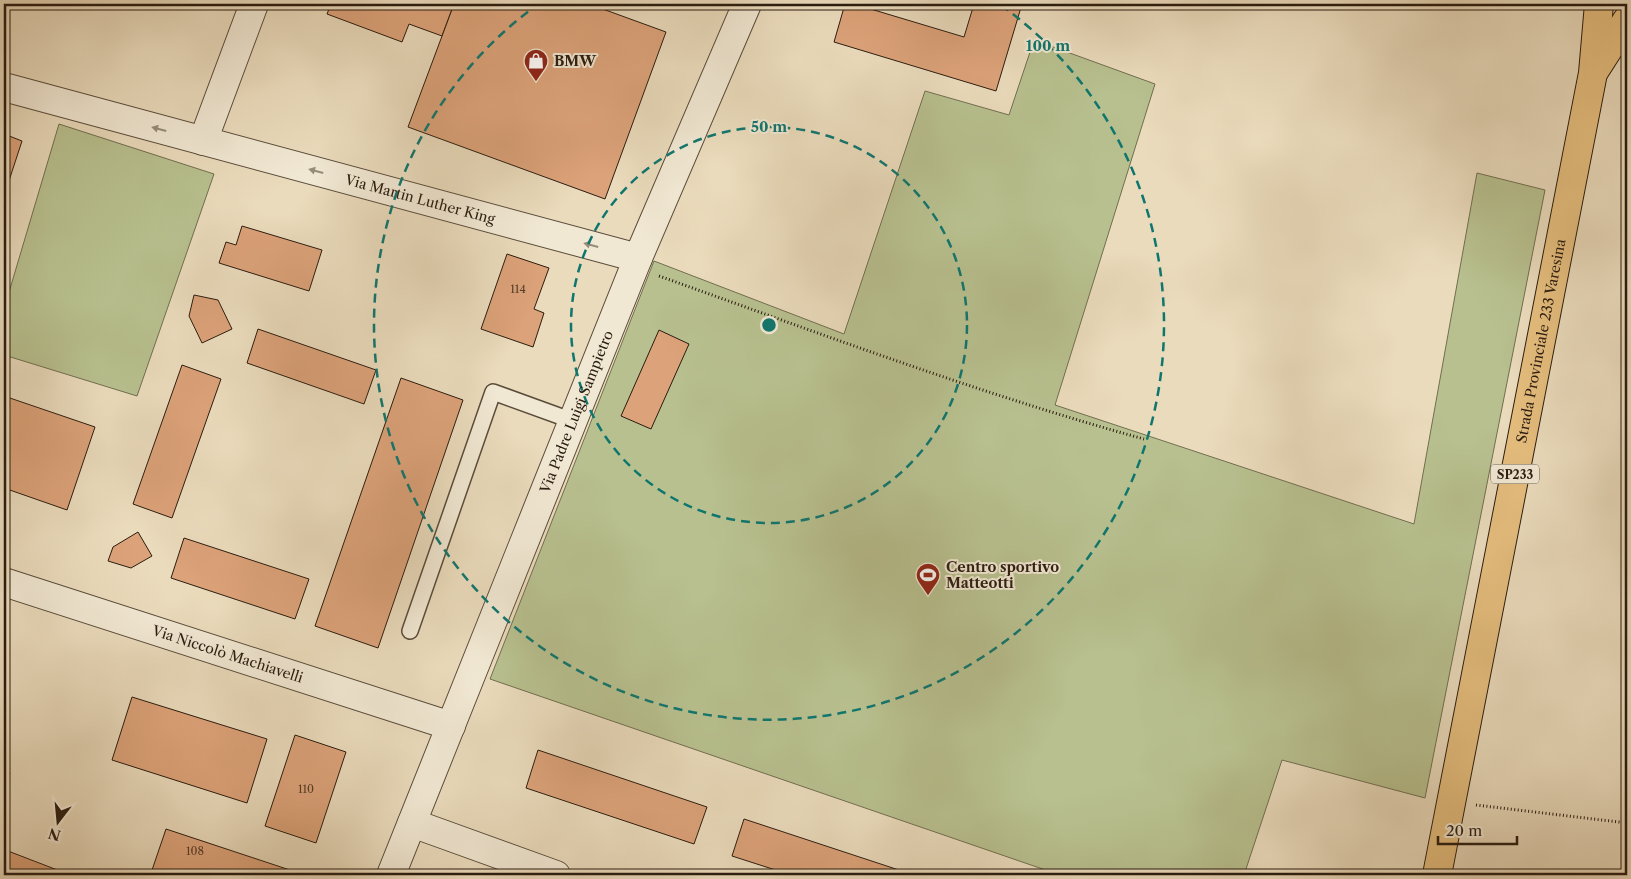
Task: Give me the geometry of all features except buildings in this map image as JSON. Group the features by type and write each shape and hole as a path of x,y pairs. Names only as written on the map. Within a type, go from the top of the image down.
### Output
{"main road":[{"name":"Strada Provinciale 233 Varesina","path":"1437,875 1593,73 1599,4"},
{"name":"Strada Provinciale 233 Varesina","path":"1593,73 1627,20"}],"street":[{"path":"203,141 254,4"},
{"name":"Via Padre Luigi Sampietro","path":"391,875 638,258 747,4"},
{"name":"Via Martin Luther King","path":"4,87 638,258"},
{"name":"Via Niccolò Machiavelli","path":"4,582 451,726"},
{"path":"412,823 556,875"}],"lane":[{"path":"410,631 493,392 573,421"}],"path":[{"path":"638,258 652,274 931,372 1088,423 1144,438"},
{"path":"1452,802 1627,823"}],"green space":[{"name":"Centro sportivo Matteotti","path":"1034,40 1155,84 1055,405 1414,524 1477,173 1545,190 1425,798 1282,760 1244,875 1060,875 490,679 654,261 844,334 925,91 1009,115"},
{"path":"59,124 214,174 137,396 4,355 4,309"}],"place":[{"name":"BMW","path":"536,82"},
{"name":"Centro sportivo Matteotti","path":"928,596"}]}
